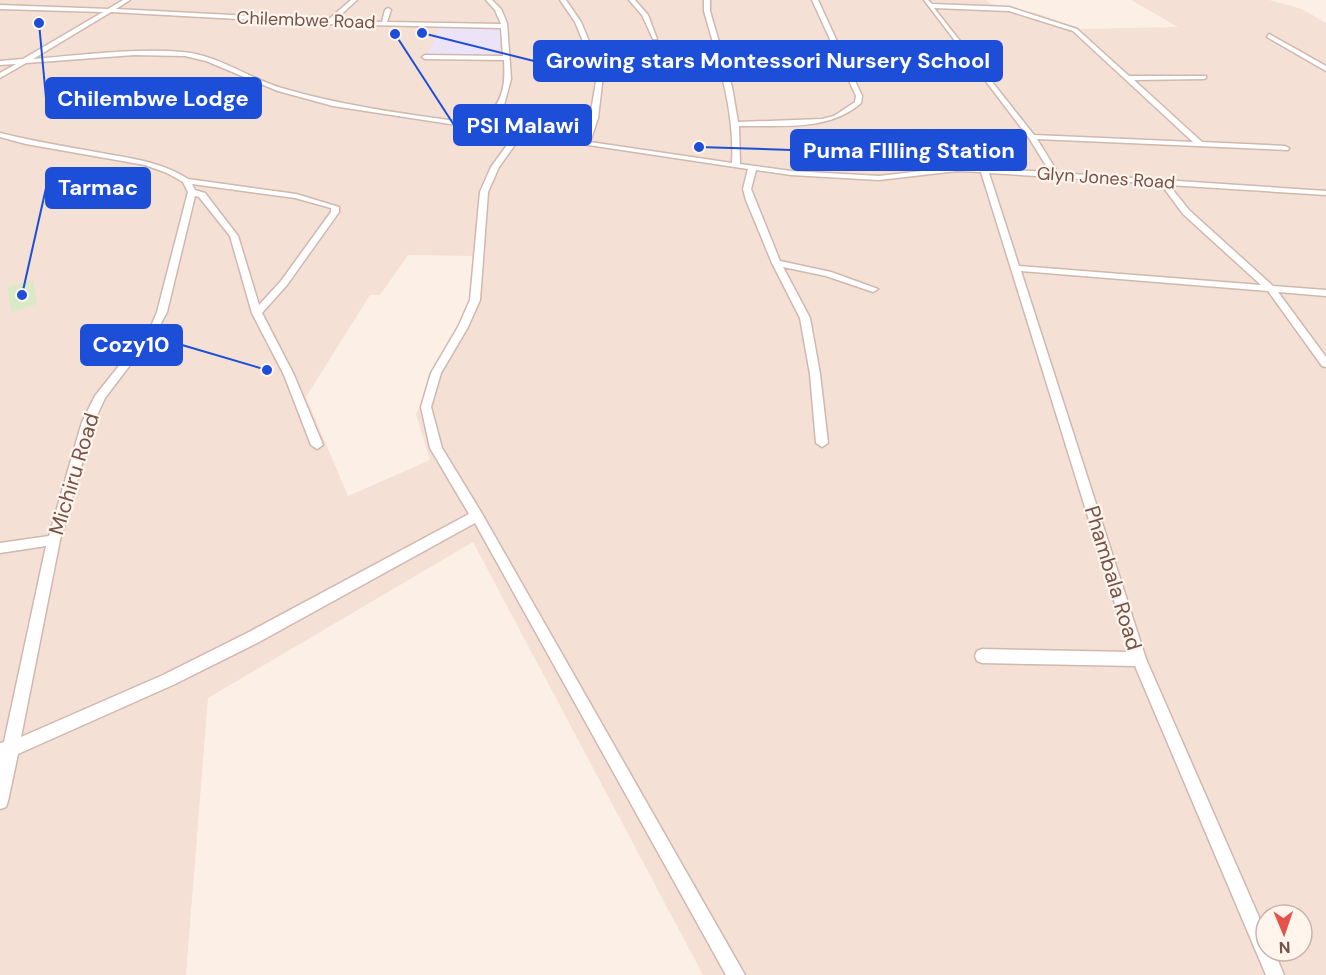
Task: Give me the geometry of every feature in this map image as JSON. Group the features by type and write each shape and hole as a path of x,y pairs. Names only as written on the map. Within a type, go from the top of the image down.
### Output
{"street":[{"path":"0,76 127,0"},
{"path":"330,22 354,0"},
{"path":"485,126 501,105 508,79 503,18 489,0"},
{"path":"562,0 578,22 600,75 594,118 586,143"},
{"path":"632,0 645,15 655,38"},
{"path":"707,0 707,11 733,105 738,141 736,166"},
{"path":"736,124 822,121 836,117 858,104 859,96 815,0"},
{"path":"924,0 1032,137 1056,175"},
{"path":"930,6 1009,9 1062,25 1084,37 1199,143"},
{"name":"Chilembwe Road","path":"0,7 330,22 504,26"},
{"path":"384,23 388,10"},
{"path":"1269,36 1326,69"},
{"name":"Glyn Jones Road","path":"0,63 150,52 185,54 311,99 359,109 485,126 752,169 852,178 879,178 957,169 984,170 1326,193"},
{"path":"425,57 506,58"},
{"path":"1129,78 1204,77"},
{"path":"521,132 489,176 480,213 475,300 467,320 436,373 426,407 436,448 477,516 736,975"},
{"path":"0,135 26,142 146,163 170,171 186,181 296,196 335,207 334,212 284,283 257,313"},
{"path":"1032,137 1285,148"},
{"path":"752,169 748,180 748,194 776,263 805,318 815,374 822,442"},
{"name":"Phambala Road","path":"984,170 1138,659 1275,975"},
{"path":"186,181 192,192 202,195 234,236 257,313 289,375 317,445"},
{"path":"1163,182 1186,212 1270,288 1326,364"},
{"name":"Michiru Road","path":"0,801 6,750 54,540 94,406 156,325 162,312 192,192"},
{"path":"776,263 828,274 873,289"},
{"path":"1015,268 1326,293"},
{"path":"6,750 168,680 254,638 477,516"},
{"path":"0,549 54,540"},
{"path":"982,656 1138,659"}],"shaded area":[{"path":"0,0 986,0 989,3 1039,14 1081,29 1178,27 1131,0 1269,0 1302,9 1326,23 1326,975 703,975 473,542 208,698 186,975 0,975","holes":["408,255 476,256 474,302 416,414 430,460 348,496 306,397 370,295 380,295"]},
{"path":"479,26 480,29 502,29 498,56 427,56 440,27"}],"green space":[{"path":"33,280 37,304 11,312 8,287"}],"place":[{"name":"Chilembwe Lodge","path":"39,23"},
{"name":"Growing stars Montessori Nursery School","path":"422,33"},
{"name":"PSI Malawi","path":"395,34"},
{"name":"Puma FIlling Station","path":"699,147"},
{"name":"Tarmac","path":"22,295"},
{"name":"Cozy10","path":"267,370"}]}
